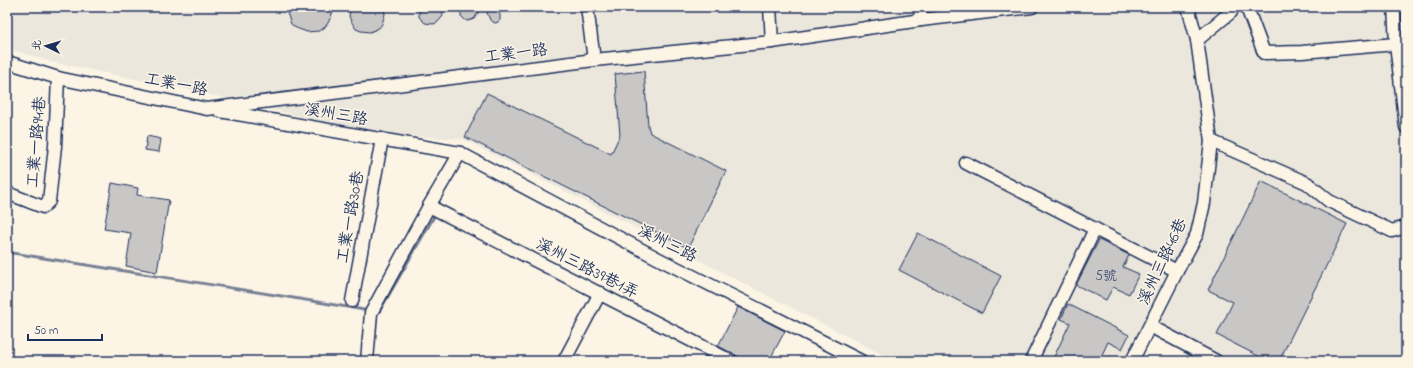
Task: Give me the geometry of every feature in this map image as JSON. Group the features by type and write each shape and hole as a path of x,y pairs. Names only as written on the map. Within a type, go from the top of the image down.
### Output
{"street":[{"path":"587,7 594,60"},
{"path":"770,7 772,42"},
{"path":"920,7 921,20"},
{"name":"工業一路","path":"7,62 58,78 207,109 594,60 772,42 921,20 1032,7"},
{"name":"溪州三路46巷","path":"1132,361 1197,234 1204,203 1210,141 1197,40 1188,7"},
{"path":"1394,7 1396,44 1406,126"},
{"path":"1197,40 1231,12"},
{"path":"1248,13 1264,52 1302,52 1396,44"},
{"name":"工業一路94巷","path":"7,193 43,207 49,201 55,146 58,78"},
{"name":"溪州三路","path":"207,109 460,153 659,259 860,361"},
{"name":"工業一路30巷","path":"352,301 382,139"},
{"path":"1210,141 1307,183 1329,201 1392,231 1406,227"},
{"path":"367,361 372,313 429,206 460,153"},
{"path":"966,163 1177,271"},
{"name":"溪州三路39巷1弄","path":"429,206 731,361"},
{"path":"1032,361 1095,229"},
{"path":"564,361 600,294"},
{"path":"1150,326 1210,360"}],"shaded area":[{"path":"7,7 1406,7 1406,361 1231,361 1156,323 1137,361 895,361 463,139 374,134 195,91 51,62 7,48"}],"building":[{"path":"287,7 333,7 333,12 324,28 319,31 307,32 296,28 291,24 287,13"},
{"path":"351,7 383,7 385,14 382,24 379,28 370,32 356,29 349,16"},
{"path":"419,7 442,7 443,16 437,23 425,23 419,17"},
{"path":"462,7 482,7 474,19 468,21 461,16"},
{"path":"485,7 492,7 500,14 500,20 498,22 495,23 490,20"},
{"path":"644,71 648,126 650,133 726,171 688,248 465,137 487,93 611,154 620,135 615,74"},
{"path":"147,136 161,139 159,152 145,150"},
{"path":"1261,181 1347,224 1279,361 1268,361 1217,335 1233,302 1208,290"},
{"path":"112,183 138,188 137,195 169,200 157,272 126,266 131,233 104,229"},
{"path":"918,233 1001,276 982,313 899,270"},
{"path":"1099,240 1129,255 1123,267 1139,274 1129,294 1113,287 1106,300 1076,285"},
{"path":"1068,304 1129,335 1122,349 1108,342 1099,361 1052,361 1070,323 1061,319"},
{"path":"738,307 785,331 769,361 747,361 718,346"}],"waterway":[{"path":"379,312 436,213"},
{"path":"7,252 364,310"}]}
